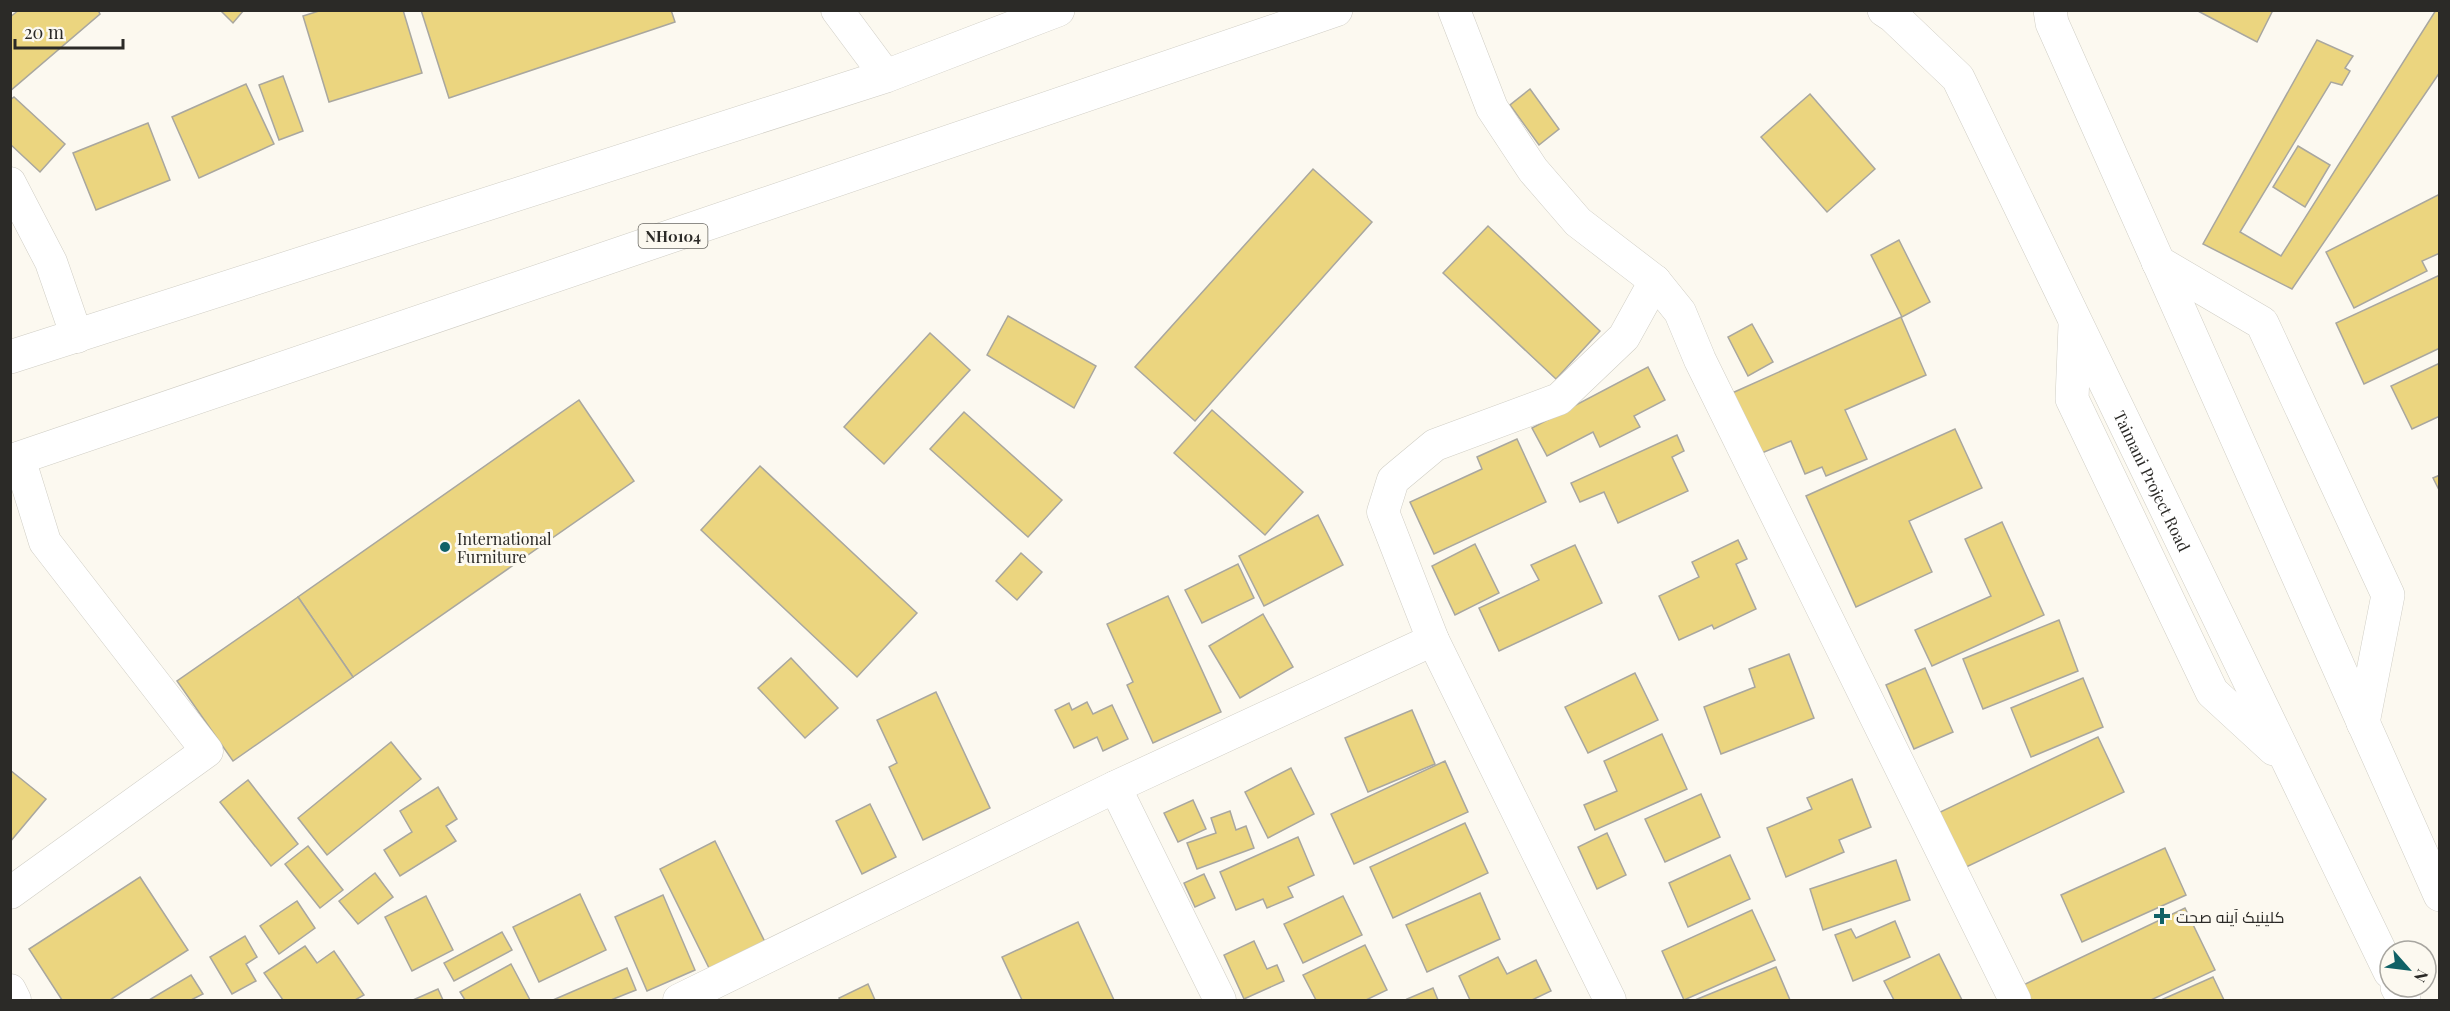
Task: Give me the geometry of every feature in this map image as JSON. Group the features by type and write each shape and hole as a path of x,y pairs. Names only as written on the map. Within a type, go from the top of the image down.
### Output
{"main road":[{"path":"10,357 76,338 886,76 1058,10"},
{"name":"NH0104","path":"15,460 1336,10"},
{"name":"Taimani Project Road","path":"1884,10 1958,78 2378,947"},
{"path":"2050,10 2052,23 2439,895"},
{"path":"2158,262 2262,323 2388,595 2363,723"}],"street":[{"path":"837,10 886,76"},
{"path":"1454,10 1492,108 1533,170 1578,222 1655,281 1680,312 1700,360 2015,1000"},
{"path":"10,183 51,262 76,338"},
{"path":"1610,1000 1433,640 1383,512 1393,480 1435,445 1559,399 1624,337 1655,281"},
{"path":"10,893 207,751 45,542 15,460"},
{"path":"680,1000 1115,787 1433,640"},
{"path":"1115,787 1220,1000"},
{"path":"10,990 15,1000"}],"building":[{"path":"19,10 98,10 100,14 10,91 10,17"},
{"path":"220,10 244,10 233,23"},
{"path":"322,10 403,10 422,73 329,102 303,16"},
{"path":"421,10 671,10 675,22 449,98"},
{"path":"2196,10 2273,10 2257,42"},
{"path":"2436,10 2440,10 2440,72 2292,289 2203,244 2317,40 2353,56 2345,68 2350,71 2342,85 2331,82 2240,232 2281,256"},
{"path":"283,76 303,131 279,140 259,85"},
{"path":"246,84 274,144 199,178 172,117"},
{"path":"1530,89 1559,129 1539,145 1510,105"},
{"path":"1810,94 1875,169 1827,212 1761,137"},
{"path":"14,97 65,144 40,172 10,144 10,100"},
{"path":"148,123 170,180 96,210 73,153"},
{"path":"2298,146 2330,165 2305,207 2273,187"},
{"path":"1313,169 1372,222 1195,421 1135,367"},
{"path":"2440,194 2440,253 2422,261 2427,271 2354,308 2326,252"},
{"path":"1488,226 1600,331 1556,379 1443,273"},
{"path":"1899,240 1930,302 1902,317 1871,255"},
{"path":"2440,275 2440,348 2364,384 2336,323"},
{"path":"1008,316 1096,366 1074,408 987,355"},
{"path":"1901,317 1926,375 1845,410 1867,459 1826,476 1822,467 1805,474 1791,441 1757,455 1730,394"},
{"path":"1752,324 1773,362 1748,376 1728,337"},
{"path":"930,333 970,370 884,464 844,427"},
{"path":"2440,363 2440,416 2412,429 2391,386"},
{"path":"1648,367 1665,400 1634,416 1640,427 1600,447 1593,432 1547,456 1532,428"},
{"path":"579,400 634,481 353,677 298,597"},
{"path":"1212,410 1303,492 1265,535 1174,453"},
{"path":"964,412 1062,500 1028,537 930,449"},
{"path":"1955,429 1982,488 1909,521 1932,572 1856,607 1806,496"},
{"path":"1677,435 1684,451 1672,457 1688,491 1618,523 1604,492 1580,502 1571,483"},
{"path":"1517,439 1546,502 1434,554 1410,502 1482,469 1477,457"},
{"path":"760,466 917,613 857,677 701,530"},
{"path":"2440,475 2440,492 2433,478"},
{"path":"1318,515 1343,565 1264,606 1239,556"},
{"path":"2002,522 2044,615 1932,666 1915,630 1991,596 1965,539"},
{"path":"1738,540 1747,559 1736,564 1756,609 1714,629 1712,625 1679,640 1659,596 1699,577 1692,562"},
{"path":"1475,544 1499,593 1455,615 1432,566"},
{"path":"1575,545 1602,603 1499,651 1479,608 1539,580 1531,565"},
{"path":"1021,553 1042,572 1017,600 996,581"},
{"path":"1238,564 1254,598 1202,623 1185,590"},
{"path":"1168,596 1221,712 1153,743 1127,685 1133,682 1107,624"},
{"path":"298,597 353,677 233,761 177,681"},
{"path":"1263,614 1293,667 1240,698 1209,646"},
{"path":"2059,620 2078,671 1983,709 1963,659"},
{"path":"1789,654 1814,718 1721,754 1704,707 1755,687 1749,669"},
{"path":"791,658 838,708 805,738 758,688"},
{"path":"1925,668 1953,732 1914,749 1886,685"},
{"path":"1635,673 1658,720 1588,753 1565,707"},
{"path":"2083,678 2103,727 2031,757 2011,708"},
{"path":"936,692 990,808 923,840 889,767 897,763 877,720"},
{"path":"1087,702 1093,714 1112,705 1128,739 1103,751 1097,737 1074,748 1055,710 1069,703 1072,710"},
{"path":"1412,710 1435,764 1368,792 1345,738"},
{"path":"1662,734 1687,789 1595,830 1584,805 1617,791 1604,761"},
{"path":"2098,737 2124,792 1962,869 1936,814"},
{"path":"391,742 421,779 327,855 298,818"},
{"path":"1445,761 1468,812 1354,864 1331,814"},
{"path":"1291,768 1314,814 1268,838 1245,792"},
{"path":"10,770 46,799 10,842"},
{"path":"1852,779 1871,827 1839,840 1844,852 1786,877 1767,828 1812,809 1807,798"},
{"path":"248,780 298,844 271,866 220,802"},
{"path":"438,787 457,819 446,826 456,841 400,876 384,850 412,832 400,811"},
{"path":"1701,794 1720,837 1665,862 1645,819"},
{"path":"1193,800 1206,829 1178,842 1164,813"},
{"path":"870,804 896,857 862,874 836,821"},
{"path":"1230,811 1236,830 1246,826 1254,848 1197,869 1187,843 1216,833 1211,818"},
{"path":"1465,823 1488,873 1393,918 1370,867"},
{"path":"1607,833 1626,875 1597,889 1578,847"},
{"path":"1298,837 1314,875 1288,887 1293,897 1267,908 1263,899 1236,910 1220,872"},
{"path":"715,841 765,942 710,970 660,869"},
{"path":"308,846 343,890 320,908 285,864"},
{"path":"2165,848 2186,895 2082,942 2061,895"},
{"path":"1730,855 1750,899 1688,927 1669,883"},
{"path":"1896,860 1910,900 1823,930 1810,889"},
{"path":"375,873 393,897 358,924 339,901"},
{"path":"1204,874 1215,898 1195,907 1184,883"},
{"path":"140,877 188,950 110,1000 62,1000 29,949"},
{"path":"1480,893 1500,939 1427,972 1406,925"},
{"path":"580,894 606,950 539,982 513,927"},
{"path":"663,895 695,970 647,991 615,917"},
{"path":"426,896 453,950 412,971 385,917"},
{"path":"1343,896 1362,935 1303,963 1284,924"},
{"path":"297,901 315,928 279,954 260,926"},
{"path":"2185,908 2215,970 2151,1000 2022,1000 2017,988"},
{"path":"1752,910 1775,960 1684,1000 1662,951"},
{"path":"1895,921 1910,957 1853,981 1835,935 1851,929 1856,938"},
{"path":"1078,922 1114,1000 1022,1000 1002,957"},
{"path":"502,932 512,950 454,981 444,963"},
{"path":"245,936 257,957 246,964 256,981 232,994 210,957"},
{"path":"1254,941 1267,969 1277,965 1284,981 1244,999 1224,955"},
{"path":"1365,945 1387,990 1366,1000 1316,1000 1303,975"},
{"path":"305,946 317,963 334,951 364,995 355,1000 283,1000 264,973"},
{"path":"1939,954 1962,1000 1894,1000 1884,981"},
{"path":"1498,957 1507,974 1536,960 1551,991 1532,1000 1470,1000 1459,976"},
{"path":"511,964 530,1000 465,1000 460,992"},
{"path":"1776,967 1790,1000 1695,1000"},
{"path":"627,968 636,990 611,1000 553,1000"},
{"path":"191,975 203,994 191,1000 149,1000"},
{"path":"2213,977 2224,1000 2161,1000"},
{"path":"868,984 875,1000 840,1000 839,998"},
{"path":"1433,988 1438,1000 1407,999"},
{"path":"438,989 443,1000 413,1000"}],"place":[{"name":"International Furniture","path":"445,547"},
{"name":"کلینیک آینه صحت","path":"2162,916"}]}
